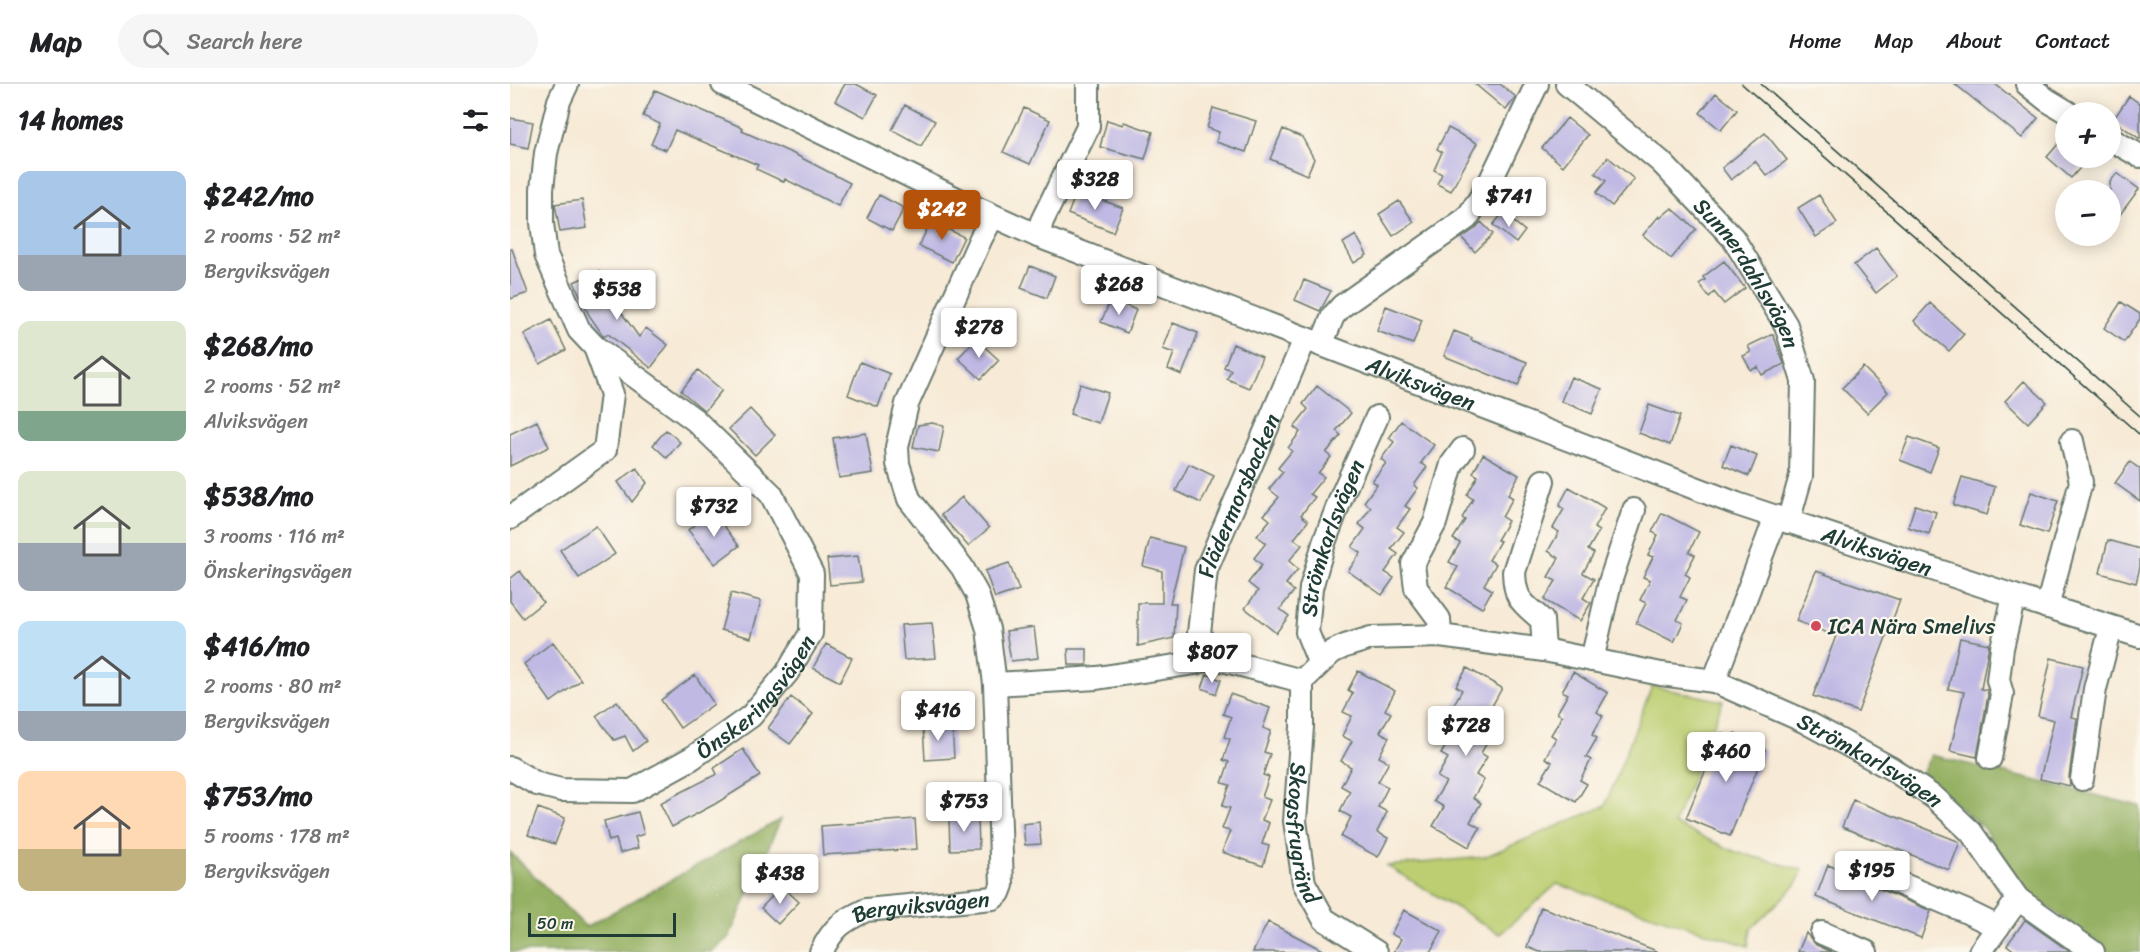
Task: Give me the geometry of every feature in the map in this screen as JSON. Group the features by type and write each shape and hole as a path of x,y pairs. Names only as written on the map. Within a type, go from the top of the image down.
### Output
{"street":[{"name":"Önskeringsvägen","path":"510,768 537,784 561,790 632,791 692,758 751,716 787,673 811,633 812,574 771,494 694,420 595,347 579,330 546,255 542,223 542,189 546,153 558,101 567,84"},
{"name":"Alviksvägen","path":"723,84 1038,236 1782,520 2140,636"},
{"path":"1038,236 1042,221 1088,127 1088,84"},
{"name":"Flädermorsbacken","path":"1211,657 1199,633 1206,570 1313,342 1342,306 1467,218 1487,188 1537,84"},
{"name":"Sunnerdahlsvägen","path":"1567,84 1661,162 1733,238 1786,325 1803,381 1801,476 1714,681"},
{"path":"2027,84 2055,105"},
{"path":"2121,145 2140,156"},
{"name":"Bergviksvägen","path":"821,952 831,931 849,918 866,910 993,898 1002,885 995,684 988,629 977,594 962,567 909,499 898,464 897,447 907,404 993,216"},
{"name":"Önskeringsvägen","path":"510,518 605,450 612,394 595,347"},
{"name":"Strömkarlsvägen","path":"1319,662 1307,632 1311,588 1324,543 1342,495 1377,417"},
{"path":"2047,607 2081,482 2073,441"},
{"path":"1440,636 1439,619 1416,588 1413,564 1435,523 1452,464 1462,449"},
{"path":"1543,481 1514,572 1518,598 1542,620 1544,650"},
{"path":"1592,660 1610,582 1634,510"},
{"path":"1990,758 2002,694 1998,680 2002,648 2014,596"},
{"path":"2082,779 2095,689 2110,628"},
{"name":"Strömkarlsvägen","path":"1302,681 1319,662 1332,652 1371,639 1440,636 1544,650 1661,674 1714,681 1804,721 1892,769 1935,798 1971,832 2019,899 2093,952"},
{"path":"995,684 1097,678 1195,663 1211,657 1302,681"},
{"name":"Skogsfrugränd","path":"1302,681 1302,727 1295,821 1304,883 1324,919 1376,952"},
{"path":"1856,864 1998,927"},
{"path":"1980,952 2019,899"},
{"path":"1822,933 1866,952"}],"green space":[{"path":"1652,686 1723,701 1674,824 1736,852 1803,870 1796,885 1751,929 1748,946 1557,884 1500,934 1387,866 1484,857 1605,806"},
{"path":"1931,755 2140,806 2140,952 2110,952 2022,888 1984,829 1922,773"},
{"path":"781,819 729,937 711,952 510,952 510,852 586,927"}],"building":[{"path":"845,84 856,84 877,95 865,117 835,101"},
{"path":"1475,84 1500,84 1516,97 1506,110"},
{"path":"1955,84 1995,84 2038,118 2022,138"},
{"path":"655,90 743,128 742,131 796,155 850,183 838,206 785,179 784,182 756,169 758,165 675,130 666,150 651,144 660,124 643,116"},
{"path":"1716,93 1737,110 1721,130 1700,113"},
{"path":"2129,96 2140,104 2140,139 2121,126 2121,108"},
{"path":"905,105 935,121 921,146 892,130"},
{"path":"1024,108 1050,120 1030,164 1003,152"},
{"path":"1213,108 1256,121 1246,152 1216,142 1219,132 1207,128"},
{"path":"510,118 533,122 528,148 510,144"},
{"path":"1567,118 1588,135 1563,166 1542,148"},
{"path":"1107,120 1123,125 1124,122 1153,132 1145,159 1100,147"},
{"path":"1448,128 1477,143 1451,191 1437,184 1442,174 1434,170 1442,152 1437,149"},
{"path":"1283,129 1302,137 1314,159 1307,175 1270,159"},
{"path":"1765,133 1787,160 1767,176 1755,161 1731,180 1722,168"},
{"path":"2055,148 2055,164 2047,157"},
{"path":"1608,157 1634,179 1612,206 1596,193 1606,181 1595,173"},
{"path":"2060,168 2080,168 2071,178"},
{"path":"2117,173 2139,189 2121,213 2121,180 2112,180"},
{"path":"1077,191 1123,208 1113,232 1068,214"},
{"path":"879,195 904,208 892,231 867,218"},
{"path":"1819,195 1837,223 1816,237 1798,208"},
{"path":"582,200 587,228 560,232 555,204"},
{"path":"1399,201 1414,222 1393,236 1379,214"},
{"path":"1672,208 1696,229 1671,259 1643,235 1659,216 1660,218"},
{"path":"1503,213 1525,231 1516,243 1493,225"},
{"path":"931,221 964,237 952,262 919,246"},
{"path":"1481,222 1493,234 1475,252 1462,238"},
{"path":"1356,235 1367,255 1354,263 1343,243"},
{"path":"1876,248 1897,276 1876,293 1854,265"},
{"path":"510,249 512,249 528,293 510,299"},
{"path":"1724,261 1745,288 1724,304 1714,292 1709,297 1699,284 1705,280 1703,277"},
{"path":"1030,266 1055,276 1047,298 1021,288"},
{"path":"599,271 610,297 639,337 646,328 668,345 651,368 608,334 604,337 589,315 574,282"},
{"path":"1304,280 1331,291 1320,311 1295,300"},
{"path":"1111,299 1136,310 1127,333 1101,322"},
{"path":"2121,302 2140,314 2140,319 2124,342 2104,328"},
{"path":"1930,303 1964,334 1949,351 1914,321"},
{"path":"1386,306 1422,320 1413,344 1377,331"},
{"path":"551,320 566,350 540,364 524,334"},
{"path":"1173,323 1198,333 1182,375 1168,369 1174,353 1163,349"},
{"path":"1454,331 1527,362 1518,386 1444,356"},
{"path":"1773,334 1784,364 1762,375 1758,367 1751,370 1743,356 1751,352 1748,346"},
{"path":"976,339 999,360 981,379 958,358"},
{"path":"1233,344 1262,357 1249,388 1227,379 1231,370 1224,367"},
{"path":"860,362 890,374 878,407 848,395"},
{"path":"1863,367 1888,392 1867,413 1842,388"},
{"path":"698,370 722,390 705,411 681,391"},
{"path":"1571,377 1602,389 1592,414 1561,401"},
{"path":"2024,381 2047,402 2028,423 2005,401"},
{"path":"1080,384 1108,393 1098,423 1070,414"},
{"path":"1317,386 1351,413 1336,431 1341,435 1326,453 1331,457 1318,473 1324,477 1310,494 1315,497 1301,515 1308,521 1294,539 1302,545 1289,561 1298,569 1286,584 1294,591 1280,609 1289,616 1276,633 1245,608 1258,591 1248,583 1262,565 1254,558 1266,543 1257,536 1270,520 1264,515 1279,497 1269,489 1283,472 1278,468 1292,451 1288,448 1300,432 1294,427 1308,409 1303,404"},
{"path":"1649,405 1680,416 1670,445 1639,433"},
{"path":"750,409 775,435 755,455 729,429"},
{"path":"537,421 549,447 510,466 510,434"},
{"path":"1401,421 1434,445 1421,463 1427,467 1414,485 1418,488 1405,506 1410,509 1397,527 1404,532 1391,549 1398,554 1385,572 1394,578 1382,595 1348,571 1361,553 1352,547 1365,529 1359,524 1371,507 1364,502 1377,484 1372,481 1386,463 1381,459 1394,442 1389,438"},
{"path":"932,423 944,426 939,452 913,447 918,425"},
{"path":"666,430 680,442 667,458 653,445"},
{"path":"866,433 873,473 839,478 833,438"},
{"path":"1909,437 1939,448 1930,472 1900,460"},
{"path":"1731,445 1757,456 1749,476 1723,465"},
{"path":"1483,454 1519,475 1508,495 1513,498 1502,517 1508,521 1489,560 1496,564 1484,585 1492,590 1482,608 1446,587 1458,567 1449,562 1460,543 1453,539 1465,520 1462,518 1473,499 1467,495 1478,476 1473,473"},
{"path":"2130,462 2140,469 2140,501 2115,483"},
{"path":"1189,464 1214,476 1201,503 1176,491"},
{"path":"637,468 647,483 632,502 618,482"},
{"path":"1962,477 1995,487 1987,515 1953,505"},
{"path":"1569,487 1605,508 1594,528 1599,531 1588,550 1594,553 1583,573 1594,579 1583,598 1591,603 1580,621 1544,600 1556,581 1548,577 1559,558 1548,551 1559,532 1553,528 1564,509 1559,506"},
{"path":"2031,492 2058,501 2047,534 2020,525"},
{"path":"962,497 989,528 968,546 941,515"},
{"path":"1915,505 1936,512 1929,534 1908,527"},
{"path":"713,511 739,546 715,564 688,530"},
{"path":"1662,513 1699,532 1689,552 1695,555 1685,574 1690,577 1680,597 1687,600 1677,620 1683,623 1674,642 1636,623 1646,603 1640,600 1650,580 1643,577 1653,557 1648,555 1658,535 1652,532"},
{"path":"596,526 615,554 579,578 560,550"},
{"path":"1150,538 1184,547 1170,603 1176,603 1174,638 1138,646 1138,603 1162,603 1162,571 1143,566"},
{"path":"2108,540 2140,549 2140,567 2136,583 2100,573"},
{"path":"858,556 862,582 830,585 827,559"},
{"path":"1009,563 1019,590 995,598 985,571"},
{"path":"520,571 543,602 523,618 510,601 510,579"},
{"path":"1816,571 1900,600 1858,712 1813,696 1836,636 1796,621"},
{"path":"731,593 761,601 751,638 721,630"},
{"path":"932,623 936,658 904,660 901,625"},
{"path":"1034,627 1038,658 1011,661 1006,631"},
{"path":"1960,638 1989,644 1981,689 1987,690 1988,695 1977,757 1950,751 1964,692 1948,689"},
{"path":"553,642 581,680 551,702 524,664"},
{"path":"826,644 852,658 840,682 813,668"},
{"path":"1068,649 1087,649 1087,665 1069,665"},
{"path":"2051,658 2083,666 2071,717 2077,718 2069,777 2070,786 2040,779 2054,720 2038,716"},
{"path":"1467,668 1502,688 1491,708 1497,711 1486,730 1492,734 1481,753 1487,757 1476,775 1484,780 1473,798 1481,803 1470,822 1480,828 1469,847 1433,826 1444,807 1434,801 1446,782 1437,777 1448,758 1441,754 1452,735 1446,731 1457,712 1451,709 1462,690 1456,686"},
{"path":"1358,671 1395,691 1385,710 1391,713 1380,732 1389,737 1379,757 1389,762 1378,782 1388,787 1378,807 1387,812 1377,832 1388,838 1378,857 1341,837 1351,817 1340,811 1350,791 1341,786 1351,767 1341,761 1352,741 1342,736 1352,716 1343,712 1353,693 1348,690"},
{"path":"1573,672 1608,693 1597,712 1603,716 1592,735 1597,738 1586,757 1591,760 1580,780 1587,784 1576,802 1540,781 1552,762 1545,758 1556,738 1551,735 1562,716 1557,713 1568,694 1562,691"},
{"path":"1207,674 1221,680 1216,694 1202,688"},
{"path":"695,675 714,704 680,728 661,700"},
{"path":"1230,694 1270,708 1263,728 1271,731 1264,752 1270,754 1263,775 1269,777 1262,797 1270,800 1262,820 1269,823 1262,844 1269,846 1263,866 1222,852 1230,831 1222,829 1230,808 1222,806 1230,785 1222,783 1229,762 1223,760 1230,739 1224,737 1231,717 1223,714"},
{"path":"791,697 813,714 790,744 768,728"},
{"path":"617,701 646,741 633,751 625,736 614,740 596,716"},
{"path":"952,725 954,758 925,760 923,727"},
{"path":"1721,733 1732,738 1735,733 1753,741 1751,745 1765,750 1730,836 1686,818"},
{"path":"743,749 760,776 672,827 660,803 717,774 714,768"},
{"path":"1853,800 1960,842 1949,870 1842,827"},
{"path":"538,808 565,818 555,844 528,835"},
{"path":"638,812 644,834 635,837 638,848 620,853 616,839 609,841 604,821"},
{"path":"978,816 979,849 950,850 949,817"},
{"path":"915,819 917,849 823,855 821,826"},
{"path":"1039,822 1041,844 1025,845 1023,824"},
{"path":"1828,865 1931,911 1921,938 1816,897"},
{"path":"782,886 799,902 778,924 761,908"},
{"path":"1541,907 1657,952 1540,952 1527,947"},
{"path":"1404,910 1442,931 1430,952 1394,952 1401,939 1391,934"},
{"path":"2025,920 2070,952 2016,952 2007,945"},
{"path":"1268,922 1290,933 1326,952 1253,952"},
{"path":"1806,933 1816,945 1832,952 1798,952"}],"tram line":[{"path":"1742,84 2140,435"},
{"path":"1761,84 2140,416"}],"place":[{"name":"ICA Nära Smelivs","path":"1816,626"}]}
